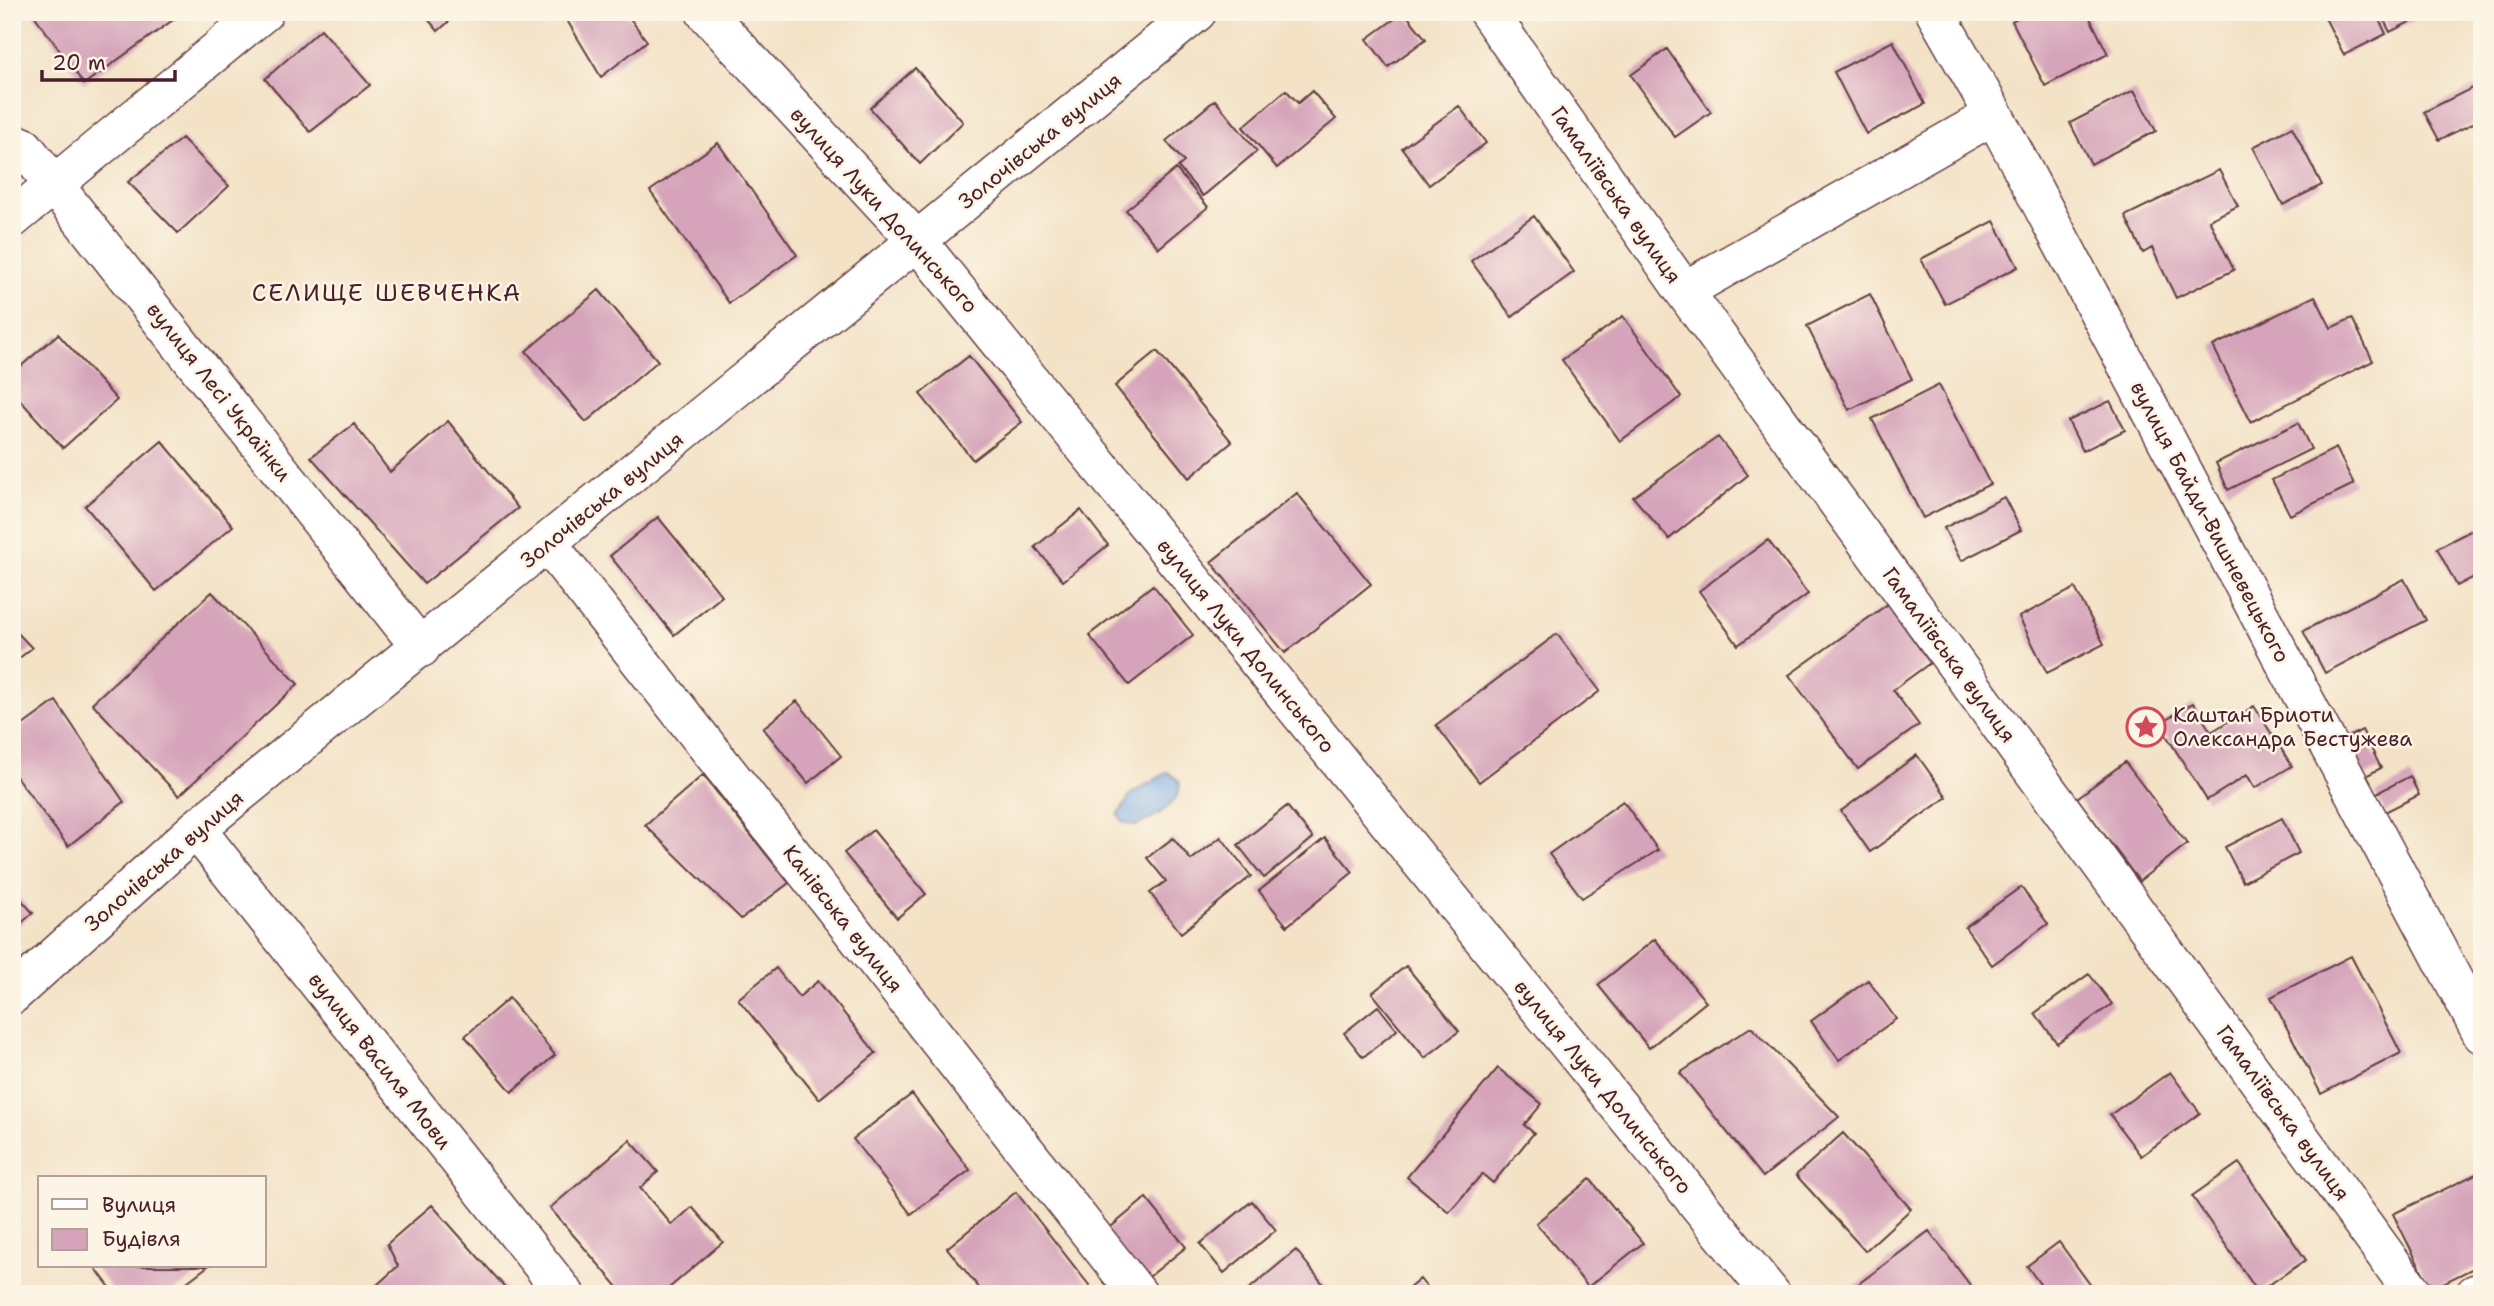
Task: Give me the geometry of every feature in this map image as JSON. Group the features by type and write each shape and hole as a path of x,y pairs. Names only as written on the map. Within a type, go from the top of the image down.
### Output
{"street":[{"path":"12,219 264,12"},
{"name":"вулиця Луки Долинського","path":"705,12 918,242 1771,1294"},
{"name":"Золочівська вулиця","path":"12,995 196,829 1197,12"},
{"name":"Гамаліївська вулиця","path":"1488,12 1684,291 2414,1294"},
{"name":"вулиця Байди-Вишневецького","path":"1935,12 1994,115 2482,1034"},
{"path":"1684,291 1994,115"},
{"name":"вулиця Лесі Українки","path":"12,142 24,147 54,184 421,648"},
{"name":"Канівська вулиця","path":"548,544 1138,1294"},
{"name":"вулиця Василя Мови","path":"196,829 565,1294"},
{"path":"2475,1294 2482,1292"}],"water":[{"path":"1168,772 1179,781 1177,796 1172,803 1136,826 1123,822 1118,815 1131,794"}],"building":[{"path":"38,12 184,12 84,84 34,15"},
{"path":"422,12 460,12 438,31"},
{"path":"571,12 625,12 647,41 601,77 565,17"},
{"path":"1404,12 1426,39 1388,67 1367,39"},
{"path":"2028,12 2087,12 2108,54 2045,86 2012,21"},
{"path":"2322,12 2376,12 2386,34 2344,55"},
{"path":"2380,12 2430,12 2390,32"},
{"path":"321,29 370,85 310,132 265,79"},
{"path":"1893,41 1925,104 1866,134 1834,72"},
{"path":"1667,49 1711,112 1675,137 1631,75"},
{"path":"915,68 963,122 920,164 870,108"},
{"path":"2482,83 2482,119 2439,140 2424,112"},
{"path":"1286,90 1298,103 1312,91 1336,119 1277,168 1243,127"},
{"path":"2134,90 2156,131 2091,164 2070,123"},
{"path":"1215,100 1257,151 1203,196 1178,167 1184,162 1166,141"},
{"path":"1459,106 1486,143 1429,185 1402,148"},
{"path":"2292,127 2322,185 2283,205 2253,147"},
{"path":"182,138 229,186 178,233 128,182"},
{"path":"718,143 797,255 729,303 650,191"},
{"path":"1176,169 1208,207 1159,248 1126,210"},
{"path":"2219,170 2238,206 2209,220 2234,270 2176,298 2152,248 2143,253 2125,216"},
{"path":"1534,216 1574,272 1512,317 1471,261"},
{"path":"1994,221 2018,267 1945,304 1921,259"},
{"path":"599,290 658,361 586,422 526,351"},
{"path":"1870,294 1912,379 1849,410 1807,326"},
{"path":"2315,296 2331,328 2352,318 2373,361 2251,422 2213,346"},
{"path":"1623,316 1681,397 1620,441 1562,360"},
{"path":"58,334 117,400 63,448 12,391 12,374"},
{"path":"1157,351 1232,442 1189,478 1115,386"},
{"path":"969,356 1022,422 973,460 920,394"},
{"path":"1939,385 1990,484 1923,518 1872,419"},
{"path":"2110,401 2125,430 2083,451 2068,421"},
{"path":"448,421 518,508 424,584 311,457 354,424 390,472"},
{"path":"2298,423 2311,449 2228,490 2216,463"},
{"path":"1718,437 1748,475 1669,539 1633,497"},
{"path":"162,441 233,526 156,591 85,506"},
{"path":"2336,448 2354,484 2290,515 2272,480"},
{"path":"1297,493 1371,584 1285,653 1211,562"},
{"path":"2004,497 2021,530 1961,561 1944,528"},
{"path":"1081,510 1108,545 1063,581 1035,547"},
{"path":"658,517 722,596 674,635 610,556"},
{"path":"2482,525 2482,573 2457,586 2437,548"},
{"path":"1768,540 1808,594 1738,645 1699,591"},
{"path":"2404,579 2426,620 2325,673 2303,631"},
{"path":"1153,585 1193,635 1129,685 1089,635"},
{"path":"2075,588 2104,644 2047,673 2019,617"},
{"path":"212,592 298,684 179,796 92,703"},
{"path":"1888,604 1930,663 1893,690 1919,725 1858,769 1789,675"},
{"path":"12,627 32,648 12,664"},
{"path":"1557,634 1600,691 1479,782 1436,725"},
{"path":"56,701 124,802 68,846 12,771 12,733"},
{"path":"797,701 841,756 808,783 763,728"},
{"path":"2193,703 2211,732 2254,706 2292,766 2255,788 2247,775 2207,800 2159,724"},
{"path":"2362,730 2381,768 2364,777 2344,739"},
{"path":"1917,755 1947,797 1870,852 1841,811"},
{"path":"2125,762 2187,844 2139,881 2077,798"},
{"path":"703,775 789,883 741,919 645,825"},
{"path":"2410,776 2419,795 2385,812 2375,794"},
{"path":"1623,801 1658,850 1582,898 1549,854"},
{"path":"1287,806 1313,838 1264,878 1238,845"},
{"path":"2282,818 2299,853 2243,882 2225,847"},
{"path":"873,830 926,894 897,918 844,853"},
{"path":"1221,837 1251,876 1181,933 1150,893 1166,881 1147,858 1173,838 1191,860"},
{"path":"1325,838 1353,872 1287,926 1259,891"},
{"path":"2021,887 2048,924 1992,965 1965,927"},
{"path":"12,889 33,913 12,931"},
{"path":"1655,939 1706,1002 1649,1048 1598,985"},
{"path":"2351,956 2401,1053 2321,1094 2271,997"},
{"path":"1406,966 1459,1031 1425,1058 1372,993"},
{"path":"776,968 799,997 818,981 876,1053 819,1099 738,999"},
{"path":"2089,974 2112,1004 2057,1043 2035,1013"},
{"path":"1868,980 1896,1019 1839,1060 1811,1021"},
{"path":"509,998 555,1055 512,1092 465,1036"},
{"path":"1378,1006 1397,1030 1363,1057 1344,1033"},
{"path":"1751,1027 1839,1117 1763,1177 1680,1073"},
{"path":"1498,1068 1542,1104 1524,1125 1534,1133 1493,1183 1482,1174 1449,1212 1407,1177"},
{"path":"2170,1072 2200,1113 2141,1156 2110,1115"},
{"path":"912,1094 970,1170 911,1214 853,1139"},
{"path":"1843,1133 1911,1209 1865,1251 1796,1175"},
{"path":"630,1140 658,1172 640,1188 672,1225 692,1207 723,1242 662,1294 624,1294 550,1208"},
{"path":"2239,1163 2306,1260 2258,1292 2192,1196"},
{"path":"2482,1171 2482,1264 2431,1289 2393,1214"},
{"path":"1590,1179 1643,1243 1588,1287 1536,1223"},
{"path":"1016,1192 1096,1294 984,1294 947,1248"},
{"path":"1146,1198 1186,1247 1145,1280 1106,1231"},
{"path":"1252,1201 1276,1230 1224,1273 1200,1244"},
{"path":"432,1205 511,1294 367,1294 398,1266 387,1244"},
{"path":"1929,1231 1977,1294 1845,1294"},
{"path":"2059,1242 2097,1294 2047,1294 2027,1266"},
{"path":"1296,1250 1331,1294 1243,1294"},
{"path":"96,1268 205,1268 171,1294 115,1294"},
{"path":"1420,1279 1432,1294 1402,1294"}],"place":[{"name":"Каштан Бриоти Олександра Бестужева","path":"2146,727"}],"district":[{"name":"СЕЛИЩЕ ШЕВЧЕНКА","path":"387,293"}]}
